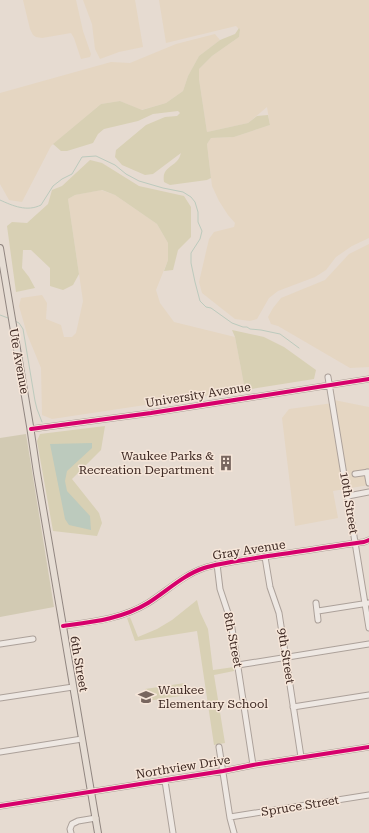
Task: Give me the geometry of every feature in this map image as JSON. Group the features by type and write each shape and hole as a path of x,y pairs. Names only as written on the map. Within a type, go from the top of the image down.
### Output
{"main road":[{"name":"Ute Avenue","path":"0,248 30,428"},
{"name":"6th Street","path":"30,428 98,833"}],"street":[{"name":"10th Street","path":"328,377 355,543 367,603 369,628"},
{"name":"University Avenue","path":"30,428 151,413 369,379"},
{"path":"355,474 368,472 369,483"},
{"path":"348,496 369,492"},
{"name":"Gray Avenue","path":"63,626 108,619 133,611 147,604 182,579 197,571 217,564 369,540"},
{"name":"9th Street","path":"265,557 270,587 279,613 301,757"},
{"name":"8th Street","path":"217,564 220,589 231,622 253,765"},
{"path":"316,603 318,620"},
{"path":"318,611 367,603"},
{"path":"0,644 33,639"},
{"path":"238,665 369,644"},
{"path":"0,698 73,687"},
{"path":"293,707 369,695"},
{"path":"0,752 82,739"},
{"path":"218,747 234,833"},
{"name":"Northview Drive","path":"0,806 369,747"},
{"path":"165,780 173,833"},
{"name":"Spruce Street","path":"230,817 369,795"},
{"path":"71,833 70,829 72,824 78,821 96,818"}],"shaded area":[{"path":"23,0 76,0 83,31 91,54 90,57 81,59 71,33 42,38 33,35 30,29"},
{"path":"83,0 135,0 143,47 119,52 100,59 95,49 92,24"},
{"path":"159,0 369,0 369,238 352,246 336,257 326,270 315,277 278,291 269,298 257,319 250,321 235,319 202,293 199,282 209,239 214,232 234,227 235,223 219,201 212,186 207,144 211,138 234,137 270,125 267,107 248,123 207,132 199,79 199,69 212,56 239,37 240,30 236,26 166,43"},
{"path":"239,28 239,37 212,56 199,69 199,79 207,132 248,123 257,116 268,115 270,125 234,137 211,138 207,144 211,178 207,180 170,185 164,182 165,172 178,160 181,153 153,174 145,175 122,165 115,157 116,150 146,125 165,117 177,116 180,113 178,111 153,114 138,121 104,129 98,134 93,143 67,151 61,151 53,144 101,104 120,101 142,110 166,103 183,91 188,76 199,56 220,40 235,34"},
{"path":"215,34 220,40 199,56 188,76 183,91 166,103 141,110 120,101 101,104 51,146 22,202 9,200 0,184 0,93 111,62 130,63 176,44"},
{"path":"90,160 102,163 139,186 184,196 191,207 191,237 178,250 173,270 164,271 168,260 168,243 157,224 115,195 102,190 75,195 68,199 79,274 73,285 63,290 50,286 50,268 31,250 23,250 22,268 35,288 16,292 7,226 12,222 27,223 48,204 52,190 62,186"},
{"path":"101,190 115,195 157,224 168,243 168,260 156,290 160,303 174,322 235,337 245,390 52,419 42,415 41,368 27,334 19,306 21,298 42,295 47,303 46,319 61,325 64,337 72,337 76,333 83,301 68,199 75,195"},
{"path":"369,244 369,367 350,368 278,326 271,324 268,317 281,298 325,280 349,254"},
{"path":"232,330 264,337 284,347 316,370 314,379 245,390 235,337"},
{"path":"334,400 369,407 369,485 333,491 338,518 295,526 282,418 289,409 333,403"},
{"path":"105,426 101,450 72,479 99,513 102,523 97,536 53,531 37,441 40,434"},
{"path":"26,434 54,607 0,617 0,438"},
{"path":"92,443 92,448 67,471 65,481 67,491 90,516 91,530 69,525 65,519 50,444"},
{"path":"197,600 200,612 208,629 213,670 234,667 234,671 214,675 225,743 214,745 197,631 135,641 127,618 130,617 138,637 157,629 172,620"},
{"path":"185,683 187,695 147,701 145,689"}],"waterway":[{"path":"0,200 25,208 41,205 53,186 72,174 82,157 96,156 115,165 126,174 139,181 183,192 191,197 195,202 198,212 198,222 202,231 200,239 191,253 191,263 200,301 206,307 211,308 232,323 250,329 280,334 299,348"},
{"path":"0,315 8,318"},
{"path":"15,321 19,323 23,329 35,401 42,422"}],"cycle path":[{"path":"31,429 151,413 369,379"},
{"path":"63,626 107,619 128,613 148,603 189,575 207,567 369,540"},
{"path":"0,806 369,747"}],"place":[{"name":"Waukee Parks & Recreation Department","path":"226,463"},
{"name":"Waukee Elementary School","path":"146,697"}]}
